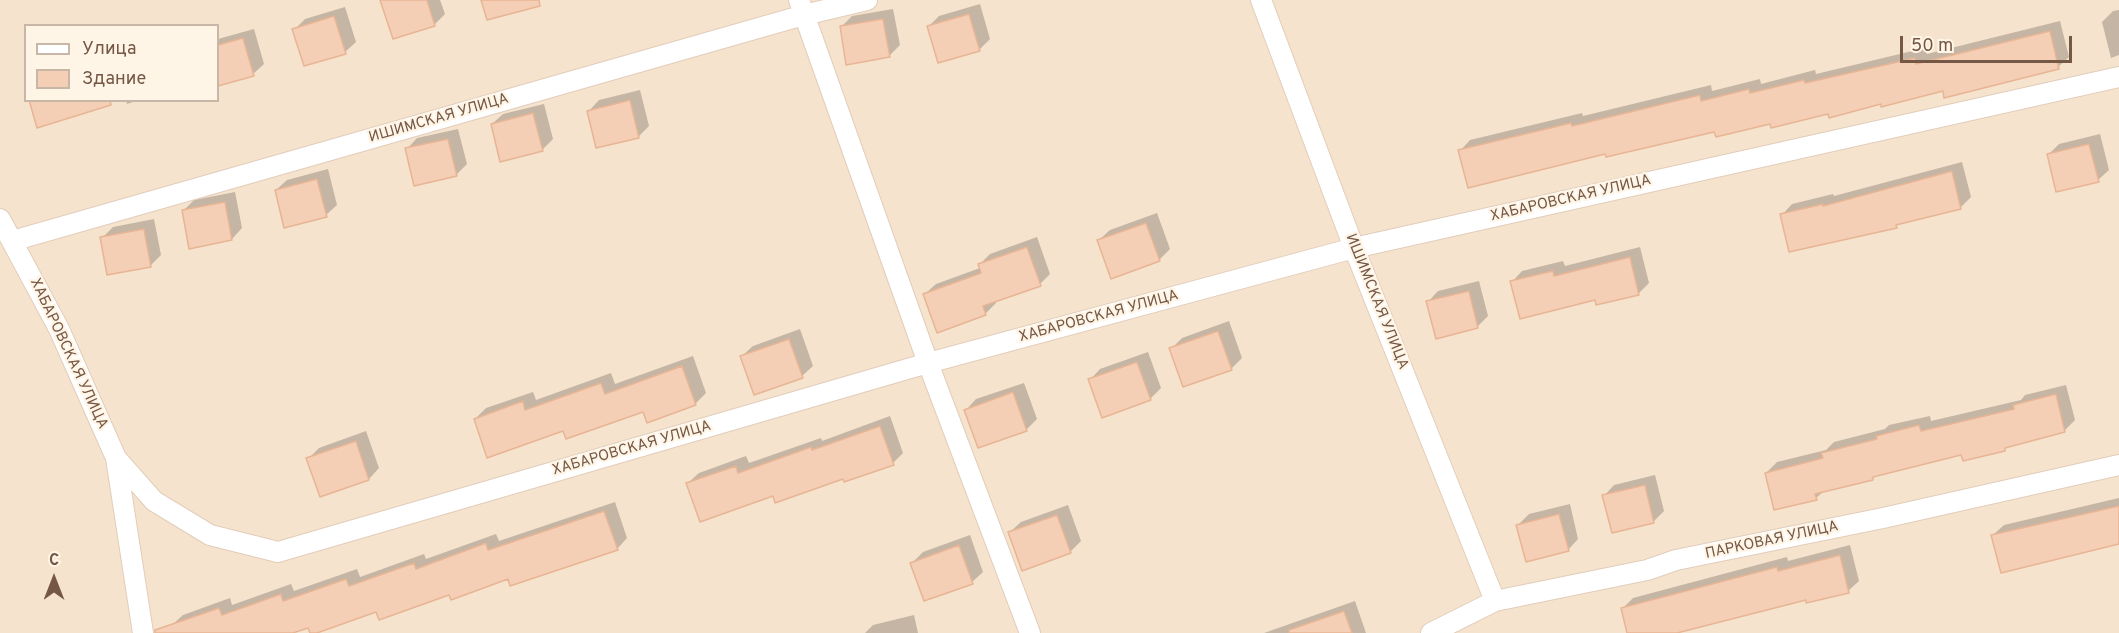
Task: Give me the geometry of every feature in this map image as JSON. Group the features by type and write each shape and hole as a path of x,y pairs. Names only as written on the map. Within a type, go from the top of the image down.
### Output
{"street":[{"name":"ИШИМСКАЯ УЛИЦА","path":"12,241 802,8 867,0"},
{"name":"ИШИМСКАЯ УЛИЦА","path":"1261,0 1354,248 1496,602"},
{"path":"802,8 928,363 1030,633"},
{"name":"ХАБАРОВСКАЯ УЛИЦА","path":"116,458 154,501 210,535 278,552 928,363 1354,248 2119,77"},
{"name":"ХАБАРОВСКАЯ УЛИЦА","path":"0,219 59,329 116,458 143,633"},
{"name":"ПАРКОВАЯ УЛИЦА","path":"1431,633 1496,602 1647,570 1676,560 1883,518 2119,465"}],"shaded area":[{"path":"0,0 2119,0 2119,633 0,633"}],"building":[{"path":"380,0 427,0 435,26 393,39"},
{"path":"481,0 539,0 540,6 487,20"},
{"path":"969,14 980,51 938,63 927,26"},
{"path":"334,16 346,54 304,66 292,29"},
{"path":"883,19 890,57 846,65 840,26"},
{"path":"2050,31 2059,69 1944,98 1943,91 1829,118 1828,114 1771,128 1770,124 1716,137 1714,132 1606,157 1605,154 1468,188 1458,150 1571,123 1572,126 1700,95 1701,101 1749,89 1750,93 1915,58 1916,64"},
{"path":"243,38 254,76 219,86 219,45"},
{"path":"630,100 639,138 596,148 587,111"},
{"path":"30,102 110,102 111,105 37,128"},
{"path":"533,113 543,151 500,162 491,124"},
{"path":"448,139 457,176 414,186 405,148"},
{"path":"2089,144 2099,182 2056,192 2047,154"},
{"path":"1952,171 1961,209 1896,225 1897,228 1789,252 1780,214 1823,204 1823,206"},
{"path":"317,179 327,217 284,228 275,190"},
{"path":"225,202 232,240 189,249 182,210"},
{"path":"1146,223 1160,261 1111,279 1097,240"},
{"path":"144,229 151,267 107,275 100,237"},
{"path":"1027,247 1041,286 983,306 986,315 937,333 923,294 981,273 978,264"},
{"path":"1630,257 1639,295 1596,305 1595,300 1520,319 1510,281 1553,271 1554,276"},
{"path":"1469,291 1478,328 1436,339 1426,301"},
{"path":"1218,331 1232,370 1183,387 1169,348"},
{"path":"789,339 803,378 754,395 740,356"},
{"path":"1137,362 1151,400 1102,418 1088,379"},
{"path":"682,366 696,405 647,423 643,412 566,439 563,431 487,458 474,419 523,401 525,410 601,383 605,394"},
{"path":"1013,392 1027,431 978,448 964,410"},
{"path":"2056,394 2065,432 2005,448 2005,451 1963,461 1961,455 1873,477 1873,480 1815,494 1817,500 1774,510 1765,473 1823,458 1821,453 1877,439 1876,436 1919,425 1921,431 2014,409 2013,405"},
{"path":"880,426 894,465 844,482 843,479 775,503 773,496 700,522 686,483 736,466 738,473"},
{"path":"356,441 369,480 320,497 306,458"},
{"path":"1645,485 1654,523 1612,533 1602,495"},
{"path":"2119,506 2119,544 2001,573 1991,535"},
{"path":"604,511 618,550 510,586 508,579 451,600 449,595 379,620 376,612 317,633 310,633 308,628 293,633 155,633 155,630 219,608 222,615 281,594 283,601 346,579 349,586 414,563 416,569 486,543 488,550"},
{"path":"1559,514 1569,551 1526,562 1516,525"},
{"path":"1057,515 1071,553 1022,571 1008,532"},
{"path":"959,545 973,584 924,601 910,563"},
{"path":"1840,555 1849,593 1806,603 1806,600 1677,633 1627,633 1621,608 1777,567 1778,571"},
{"path":"1344,611 1352,633 1289,633 1289,630"}]}
